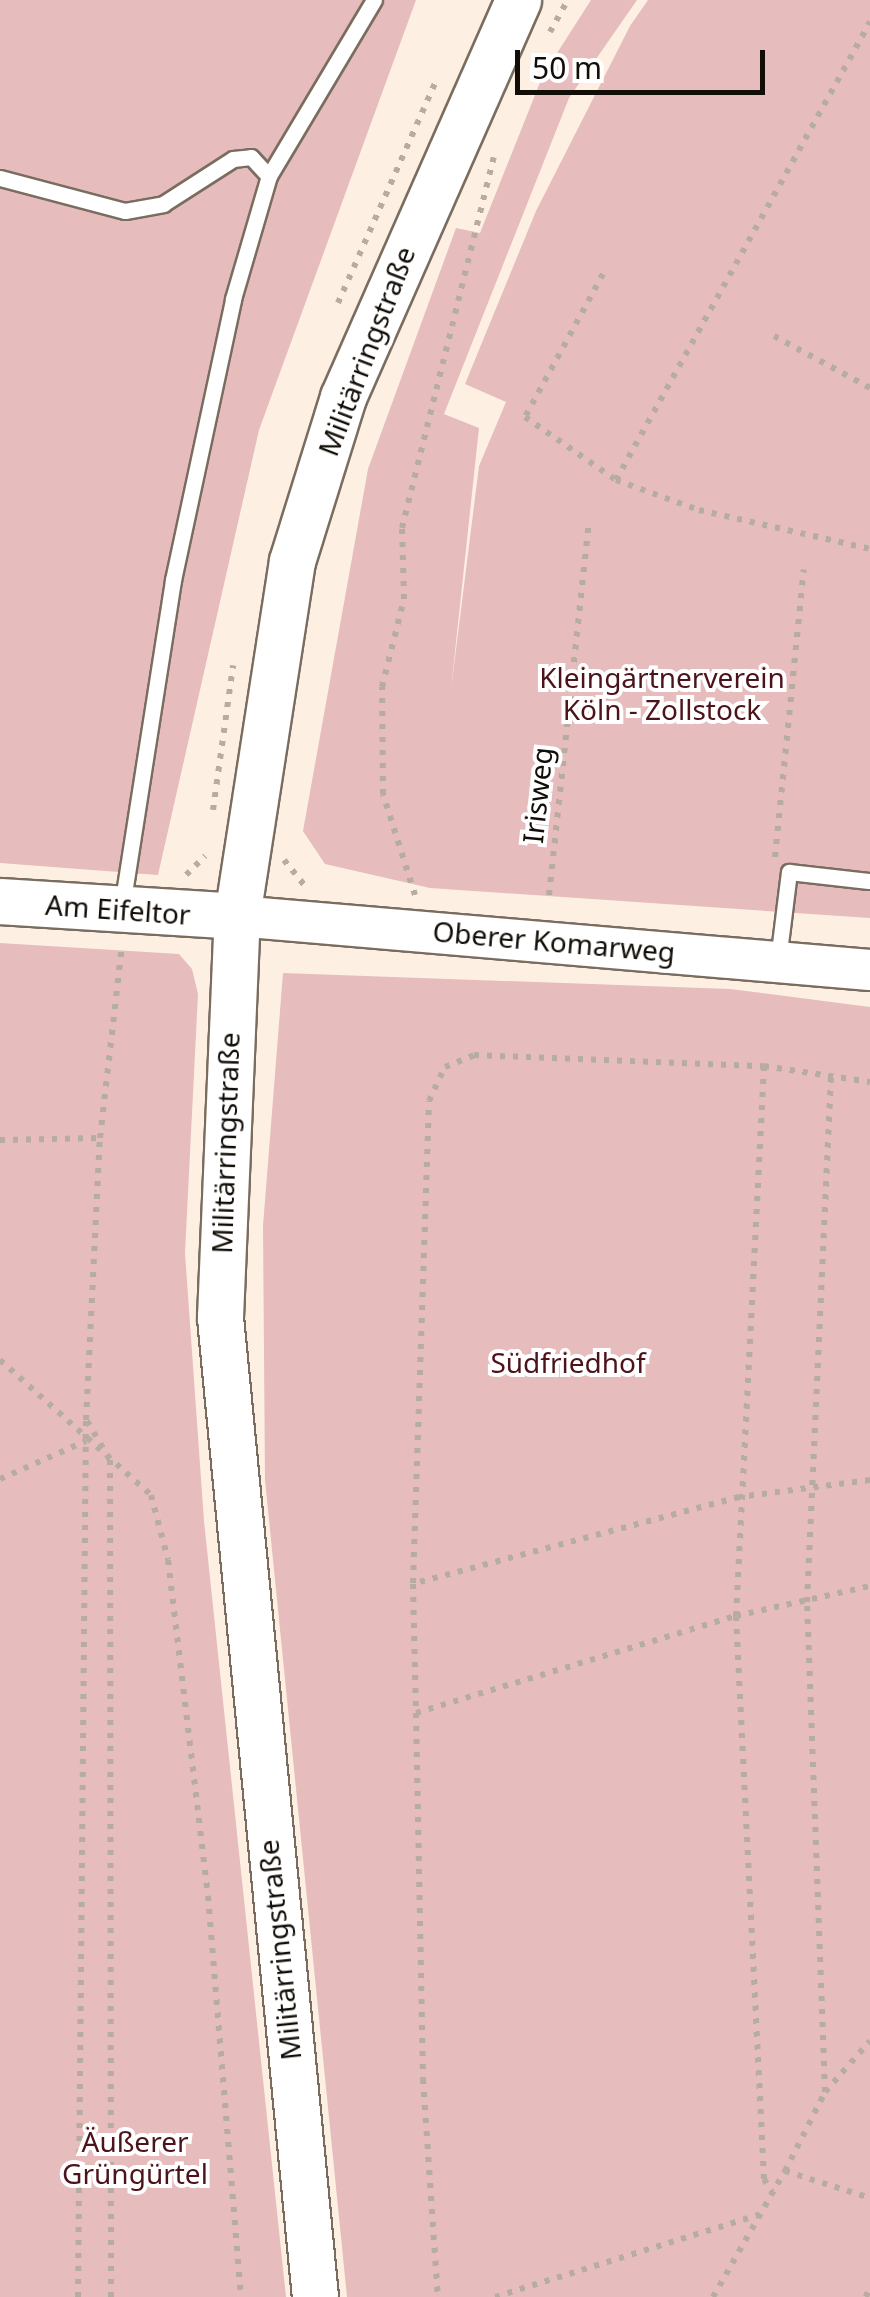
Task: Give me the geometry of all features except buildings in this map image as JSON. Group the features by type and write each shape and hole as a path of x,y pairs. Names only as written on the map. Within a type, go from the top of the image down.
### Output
{"main road":[{"name":"Militärringstraße","path":"315,2297 220,1317 236,916 243,849 292,561 343,397 521,20"},
{"name":"Am Eifeltor","path":"0,901 121,927 236,916"}],"street":[{"name":"Oberer Komarweg","path":"236,916 870,970"}],"lane":[{"path":"121,927 173,580 233,298 269,176 374,0"},
{"path":"0,178 125,212 164,204 233,159 251,157 269,176"},
{"path":"778,960 789,872 868,881"}],"path":[{"path":"521,20 568,0"},
{"path":"616,480 870,22"},
{"path":"398,894 415,896 383,794 382,687 404,599 402,528 496,149"},
{"path":"603,274 524,418 616,480 699,510 870,549"},
{"path":"774,336 870,388"},
{"name":"Irisweg","path":"550,895 589,520"},
{"path":"773,871 804,569"},
{"path":"243,849 280,851 291,875 309,888"},
{"path":"78,2297 86,1420 100,1138 121,927"},
{"path":"438,2297 423,2079 413,1584 429,1101 445,1067 474,1054 764,1066 870,1082"},
{"path":"764,1066 739,1497 736,1616 764,2178 772,2192"},
{"path":"825,2092 806,1602 832,1075"},
{"path":"0,1140 100,1138"},
{"path":"0,1360 151,1496 168,1560 208,1896 241,2297"},
{"path":"86,1420 110,1460 111,2297"},
{"path":"0,1480 86,1441"},
{"path":"413,1584 739,1497 870,1480"},
{"path":"416,1713 736,1616 870,1586"},
{"path":"713,2297 825,2092 870,2041"},
{"path":"785,2170 870,2198"},
{"path":"494,2297 759,2215"},
{"path":"866,2297 870,2286"}],"green space":[{"path":"0,0 416,0 259,430 158,875 0,863"},
{"name":"Kleingärtnerverein Köln - Zollstock","path":"591,0 637,0 569,98 444,414 479,428 451,689 479,466 506,402 465,384 536,211 630,26 648,0 870,0 870,918 430,888 325,864 303,831 368,469 456,228 480,233 543,75"},
{"name":"Äußerer Grüngürtel","path":"0,943 179,954 192,969 198,994 185,1253 204,1521 286,2297 0,2297"},
{"name":"Südfriedhof","path":"283,973 730,989 870,1007 870,2297 347,2297 265,1480 263,1226"}]}
